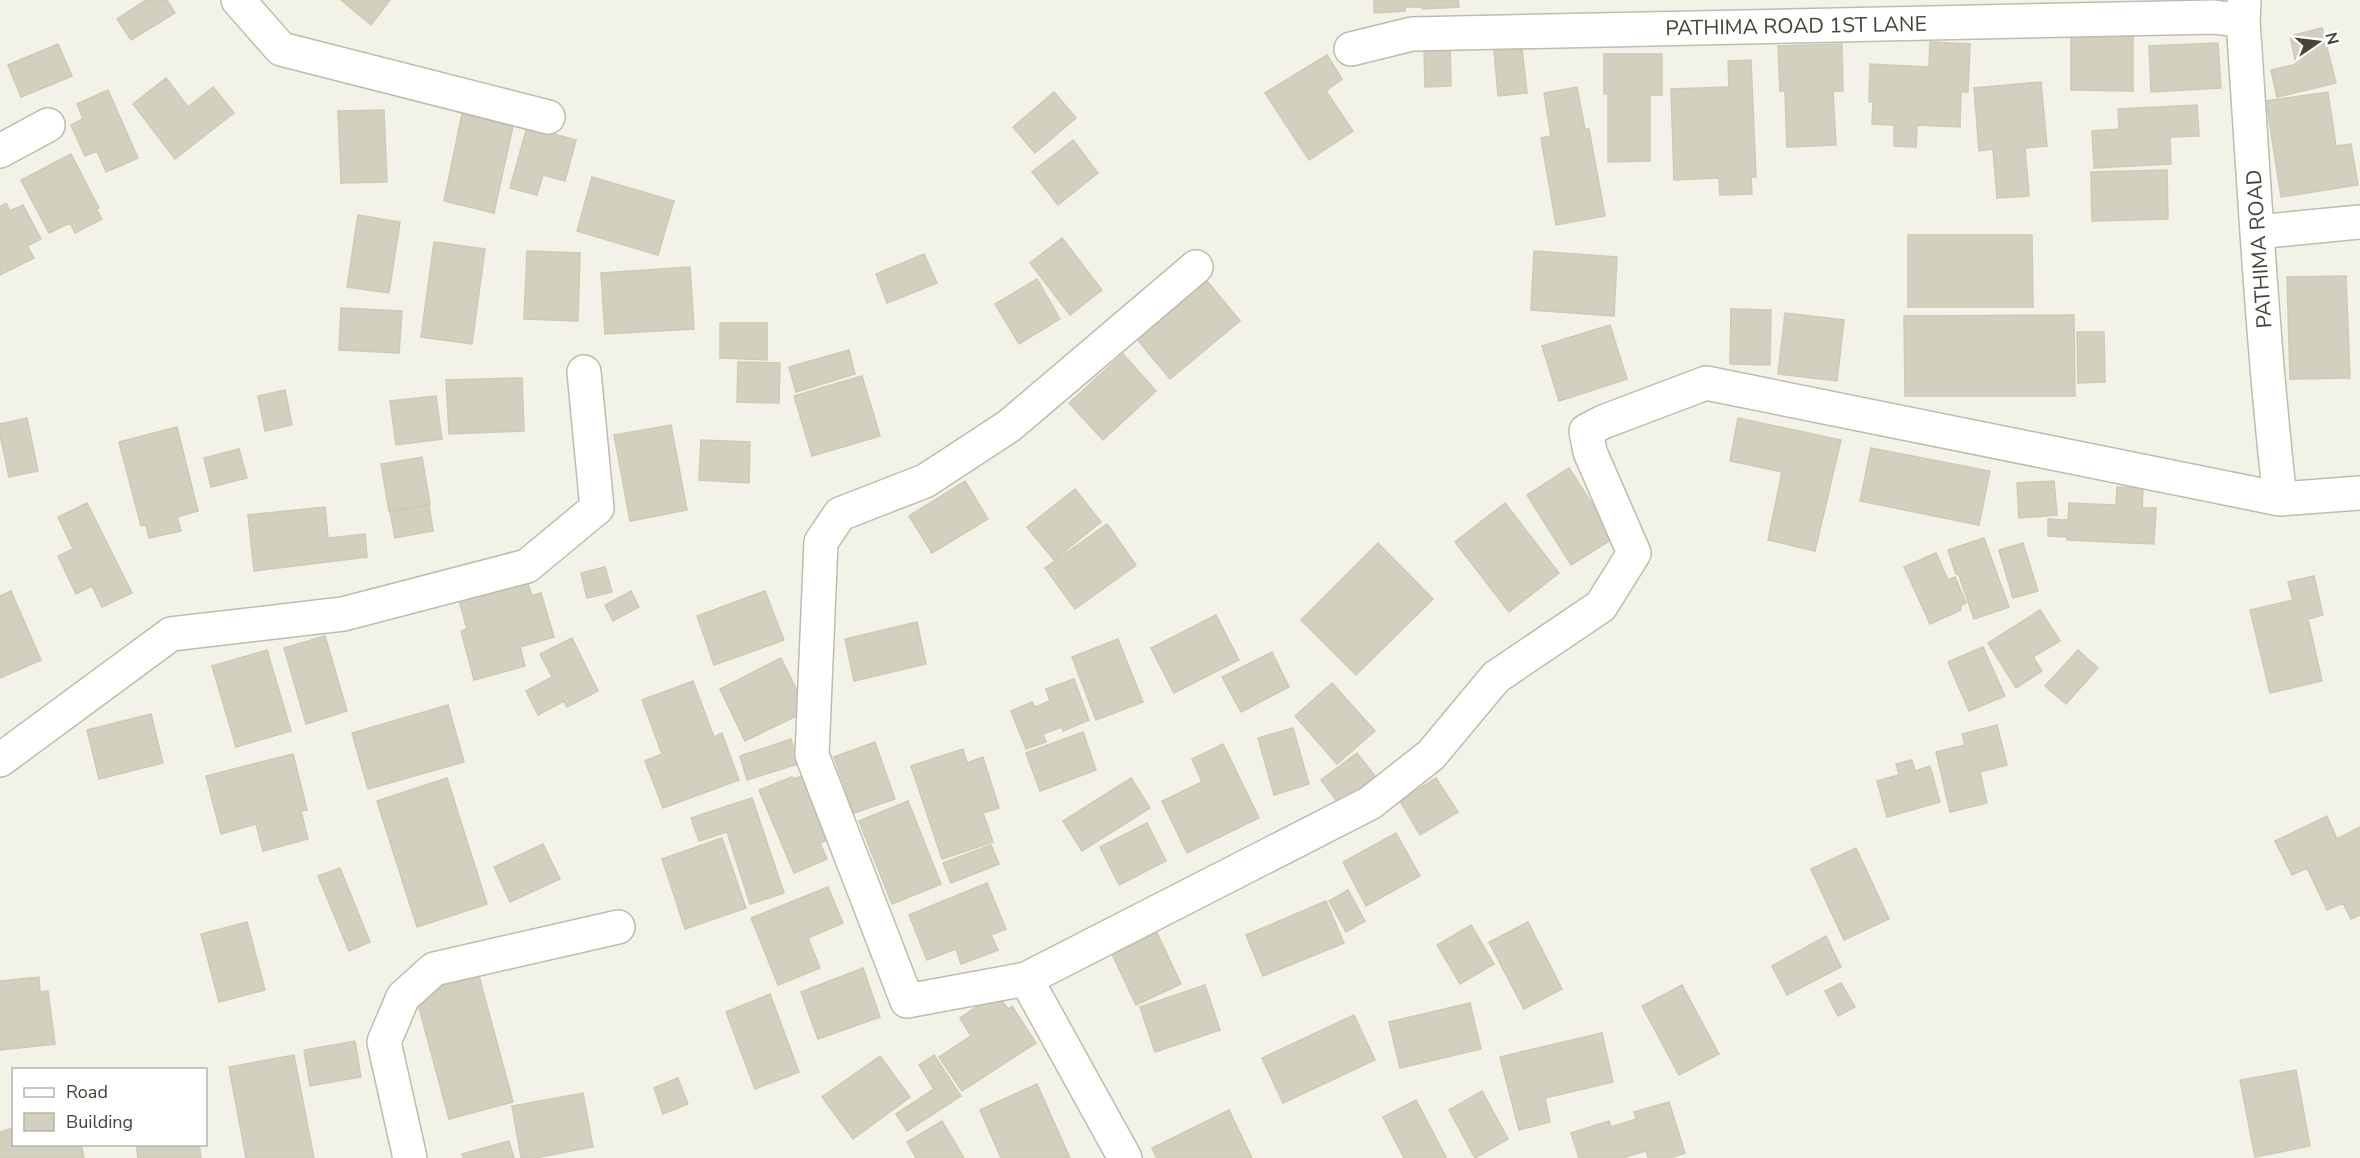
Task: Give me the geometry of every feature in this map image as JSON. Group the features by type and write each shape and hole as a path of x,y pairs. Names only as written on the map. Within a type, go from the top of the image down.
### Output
{"street":[{"path":"238,0 281,49 548,117"},
{"name":"PATHIMA ROAD 1ST LANE","path":"1351,49 1412,34 2202,17 2243,11"},
{"name":"PATHIMA ROAD","path":"2243,11 2272,432 2280,499"},
{"path":"0,151 48,125"},
{"path":"2257,232 2360,222"},
{"path":"1196,267 1009,426 925,481 840,514 821,542 812,755 907,1001 1026,979 1370,803 1431,755 1496,677 1601,606 1634,553 1590,452 1586,431 1603,422 1706,383 2280,499 2360,493"},
{"path":"0,760 171,634 343,614 527,566 597,508 584,372"},
{"path":"410,1158 384,1042 403,997 434,969 618,927"},
{"path":"1026,979 1125,1158"}],"building":[{"path":"146,0 167,0 175,13 131,40 117,19"},
{"path":"341,0 390,0 371,25"},
{"path":"1374,0 1458,0 1459,7 1423,9 1423,7 1405,7 1405,11 1374,13"},
{"path":"2322,28 2336,83 2277,97 2271,70 2296,64 2290,36"},
{"path":"2071,32 2133,33 2133,91 2071,90"},
{"path":"1930,42 1970,44 1968,92 1961,92 1960,127 1917,125 1916,147 1894,146 1894,125 1872,124 1873,102 1869,102 1870,64 1929,67"},
{"path":"2218,43 2221,88 2151,92 2149,46"},
{"path":"58,44 72,76 21,97 8,65"},
{"path":"1842,44 1843,91 1833,91 1836,145 1787,147 1785,91 1780,91 1778,46"},
{"path":"1450,46 1451,86 1425,87 1424,47"},
{"path":"1522,48 1527,93 1498,96 1494,51"},
{"path":"1604,54 1662,54 1662,95 1650,95 1650,161 1608,162 1608,94 1604,94"},
{"path":"1327,55 1342,79 1326,91 1353,131 1309,160 1265,93"},
{"path":"1751,60 1756,177 1751,177 1752,194 1720,195 1719,178 1674,180 1671,89 1729,87 1728,61"},
{"path":"166,78 188,107 213,87 234,113 175,159 133,104"},
{"path":"2041,82 2047,146 2025,148 2029,196 1997,198 1993,149 1979,151 1974,88"},
{"path":"1577,87 1585,129 1589,129 1605,216 1556,225 1541,138 1551,136 1544,93"},
{"path":"108,90 138,158 106,172 97,151 85,156 71,125 83,119 77,104"},
{"path":"1054,92 1076,118 1035,153 1013,127"},
{"path":"2328,92 2336,146 2351,144 2358,185 2281,197 2266,101"},
{"path":"2197,105 2199,136 2170,137 2171,164 2094,168 2092,131 2119,129 2118,109"},
{"path":"384,110 387,182 341,183 338,111"},
{"path":"462,114 513,126 494,213 444,201"},
{"path":"527,127 576,140 565,181 543,175 537,195 510,188"},
{"path":"1073,140 1098,173 1058,205 1032,172"},
{"path":"71,154 99,208 96,209 102,219 75,233 70,223 49,233 21,180"},
{"path":"2167,170 2168,219 2092,221 2091,172"},
{"path":"592,177 674,201 658,255 577,231"},
{"path":"6,203 10,211 23,205 41,239 27,246 34,258 0,275 0,207"},
{"path":"358,215 400,222 389,293 347,287"},
{"path":"1908,235 2032,235 2033,307 1908,307"},
{"path":"1062,238 1102,290 1070,315 1030,263"},
{"path":"434,242 485,249 472,344 421,337"},
{"path":"527,251 580,253 578,321 524,319"},
{"path":"1534,251 1617,257 1614,316 1531,310"},
{"path":"924,254 937,283 887,303 876,274"},
{"path":"690,267 694,329 605,334 601,273"},
{"path":"2346,276 2350,378 2290,379 2287,277"},
{"path":"1037,279 1060,319 1019,344 995,304"},
{"path":"1207,281 1240,321 1170,379 1137,339"},
{"path":"341,308 402,311 399,353 339,350"},
{"path":"1731,309 1771,310 1770,365 1730,364"},
{"path":"1785,313 1844,320 1837,381 1778,374"},
{"path":"2074,315 2075,396 1905,396 1904,316"},
{"path":"720,323 767,323 767,360 720,358"},
{"path":"1610,325 1627,379 1559,401 1542,346"},
{"path":"2077,332 2104,332 2105,382 2078,383"},
{"path":"849,350 855,374 796,392 789,367"},
{"path":"1123,354 1156,391 1103,440 1069,403"},
{"path":"738,362 780,363 779,403 737,402"},
{"path":"862,376 880,436 812,456 794,396"},
{"path":"522,378 524,431 449,434 446,380"},
{"path":"285,390 292,425 265,431 258,396"},
{"path":"436,396 442,439 396,445 390,401"},
{"path":"27,418 38,471 9,477 0,435 0,424"},
{"path":"1738,418 1841,440 1815,551 1768,540 1782,472 1730,461"},
{"path":"671,425 687,510 630,521 614,435"},
{"path":"177,427 198,511 177,517 181,531 149,538 146,525 141,526 119,442"},
{"path":"701,440 750,442 749,483 699,480"},
{"path":"1871,448 1990,471 1979,525 1860,501"},
{"path":"239,449 247,478 211,487 204,458"},
{"path":"422,457 430,504 389,511 381,464"},
{"path":"1569,468 1614,538 1571,565 1527,495"},
{"path":"965,481 988,519 932,553 909,516"},
{"path":"2054,481 2057,515 2019,518 2017,483"},
{"path":"2117,487 2143,488 2142,508 2156,508 2154,544 2067,540 2067,537 2048,536 2048,519 2068,520 2069,503 2116,505"},
{"path":"1075,489 1101,522 1054,560 1027,527"},
{"path":"87,503 132,593 102,607 92,586 76,594 58,556 73,549 58,517"},
{"path":"1505,503 1559,573 1509,612 1455,542"},
{"path":"429,505 433,531 395,538 390,512"},
{"path":"325,507 328,538 365,534 367,557 254,571 248,515"},
{"path":"1107,524 1136,565 1075,609 1045,568"},
{"path":"1984,538 2009,607 1974,619 1948,550"},
{"path":"1378,543 1433,599 1356,675 1301,620"},
{"path":"2023,543 2038,591 2013,598 1999,550"},
{"path":"1936,553 1948,580 1955,577 1966,603 1960,606 1961,610 1930,624 1904,567"},
{"path":"605,567 612,592 587,598 581,573"},
{"path":"2314,576 2323,615 2308,619 2322,681 2270,693 2250,610 2293,600 2288,582"},
{"path":"527,581 532,596 541,593 554,637 520,647 525,666 474,680 461,631 467,629 459,600"},
{"path":"11,591 41,660 0,678 0,596"},
{"path":"631,591 639,607 613,621 605,605"},
{"path":"765,591 784,640 714,665 697,616"},
{"path":"2040,610 2060,641 2033,657 2042,671 2016,688 1988,643"},
{"path":"1216,615 1239,660 1174,693 1151,648"},
{"path":"917,622 926,664 854,681 845,639"},
{"path":"325,636 347,711 306,724 284,648"},
{"path":"572,638 598,691 567,707 564,701 538,715 526,691 552,677 540,654"},
{"path":"1118,639 1143,702 1096,720 1072,657"},
{"path":"1983,647 2005,696 1969,711 1948,662"},
{"path":"267,650 291,731 236,747 212,666"},
{"path":"2078,650 2098,668 2066,704 2045,686"},
{"path":"1272,652 1289,687 1241,712 1222,677"},
{"path":"781,658 807,711 745,741 720,689"},
{"path":"1074,679 1089,720 1063,731 1062,727 1043,734 1046,742 1026,749 1011,711 1032,702 1035,707 1050,701 1046,689"},
{"path":"693,681 714,737 722,733 739,780 663,808 645,761 662,754 642,700"},
{"path":"1332,683 1375,731 1337,764 1295,716"},
{"path":"448,705 464,762 368,789 352,733"},
{"path":"151,714 163,763 99,779 87,730"},
{"path":"1997,725 2007,765 1980,772 1987,803 1950,812 1936,752 1965,745 1962,734"},
{"path":"1293,728 1309,784 1274,795 1258,738"},
{"path":"1083,732 1096,770 1040,791 1026,753"},
{"path":"791,739 798,764 747,780 740,756"},
{"path":"875,742 895,799 854,813 834,757"},
{"path":"1223,744 1259,818 1187,853 1162,801 1202,782 1192,759"},
{"path":"963,749 967,763 983,757 999,808 983,813 993,842 942,859 911,766"},
{"path":"1357,753 1375,776 1339,804 1321,780"},
{"path":"293,754 307,810 301,811 308,839 263,851 256,824 221,834 206,776"},
{"path":"1912,760 1915,771 1930,766 1940,802 1887,817 1877,781 1899,775 1896,764"},
{"path":"807,774 834,837 820,843 827,859 794,873 759,790 792,777 794,779"},
{"path":"447,778 487,904 417,927 377,801"},
{"path":"1131,778 1150,808 1082,851 1063,821"},
{"path":"1436,778 1458,812 1420,835 1400,801"},
{"path":"752,798 784,893 750,904 727,832 699,841 691,818"},
{"path":"908,801 941,884 892,904 859,821"},
{"path":"2327,816 2337,839 2360,827 2360,915 2351,919 2343,903 2327,910 2307,868 2292,875 2275,841"},
{"path":"1147,823 1166,861 1119,885 1100,847"},
{"path":"1396,833 1420,876 1366,906 1343,862"},
{"path":"722,838 746,908 685,929 662,859"},
{"path":"543,844 560,879 510,902 494,867"},
{"path":"991,845 999,864 951,883 943,863"},
{"path":"1856,848 1889,919 1844,940 1811,869"},
{"path":"340,868 370,942 349,951 318,876"},
{"path":"987,883 1006,929 991,935 998,950 961,964 956,949 927,960 909,915"},
{"path":"828,887 843,923 808,938 820,968 778,985 751,918"},
{"path":"1348,890 1365,921 1346,932 1329,901"},
{"path":"1326,901 1344,943 1263,976 1246,935"},
{"path":"247,922 265,990 219,1002 201,934"},
{"path":"1528,922 1562,989 1524,1009 1489,942"},
{"path":"1471,925 1494,964 1460,984 1437,945"},
{"path":"1157,933 1181,984 1136,1005 1112,954"},
{"path":"1826,936 1841,967 1787,995 1772,966"},
{"path":"863,968 880,1017 818,1039 801,992"},
{"path":"479,976 513,1102 449,1119 415,993"},
{"path":"39,977 40,992 48,991 55,1044 0,1050 0,981"},
{"path":"1841,983 1855,1007 1838,1016 1825,991"},
{"path":"1205,985 1220,1030 1155,1052 1140,1007"},
{"path":"1682,985 1719,1054 1679,1075 1642,1006"},
{"path":"997,993 1008,1009 1012,1006 1036,1043 962,1091 939,1057 971,1036 960,1018"},
{"path":"770,994 799,1072 755,1089 726,1012"},
{"path":"1470,1003 1481,1049 1400,1068 1389,1022"},
{"path":"1354,1015 1375,1060 1283,1103 1262,1058"},
{"path":"1602,1033 1613,1082 1545,1098 1550,1122 1519,1130 1500,1057"},
{"path":"355,1041 361,1077 310,1086 304,1050"},
{"path":"294,1055 314,1158 246,1158 229,1067"},
{"path":"934,1055 961,1096 907,1131 896,1114 934,1089 919,1065"},
{"path":"880,1056 910,1097 853,1139 822,1097"},
{"path":"2296,1070 2310,1146 2255,1157 2240,1080"},
{"path":"678,1078 688,1104 663,1114 654,1088"},
{"path":"1037,1084 1070,1158 1001,1158 980,1110"},
{"path":"1482,1091 1508,1139 1475,1158 1449,1110"},
{"path":"583,1093 593,1147 535,1158 521,1158 512,1106"},
{"path":"1416,1100 1445,1158 1404,1158 1383,1117"},
{"path":"1669,1102 1685,1153 1670,1158 1648,1158 1646,1151 1622,1158 1579,1158 1571,1133 1609,1121 1611,1127 1636,1119 1634,1112"},
{"path":"1229,1110 1252,1158 1157,1158 1152,1148"},
{"path":"942,1121 964,1158 916,1158 907,1142"},
{"path":"12,1129 12,1146 81,1146 84,1158 0,1158 0,1132"},
{"path":"509,1141 514,1158 463,1158 462,1154"},
{"path":"136,1146 199,1146 201,1158 138,1158"}]}
